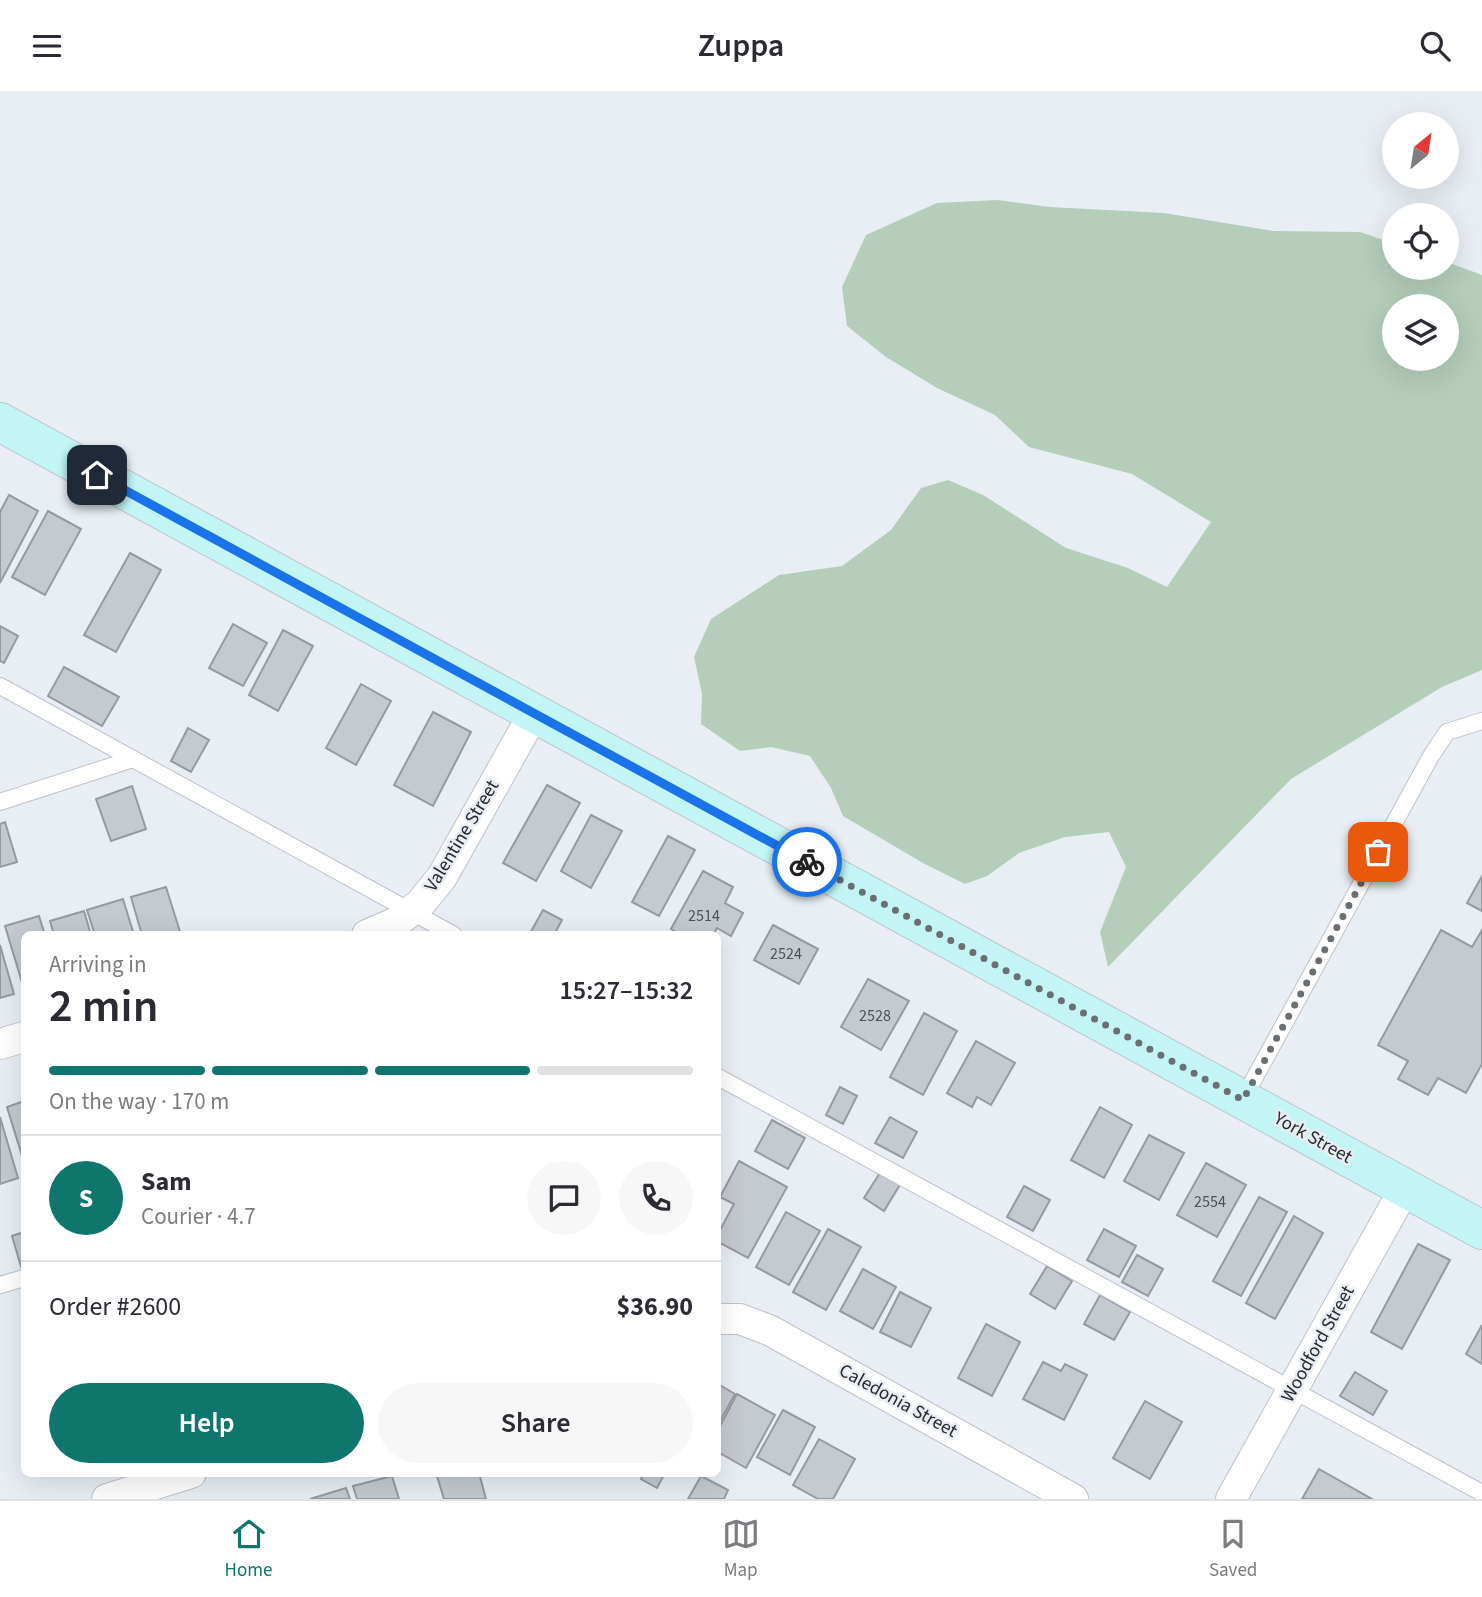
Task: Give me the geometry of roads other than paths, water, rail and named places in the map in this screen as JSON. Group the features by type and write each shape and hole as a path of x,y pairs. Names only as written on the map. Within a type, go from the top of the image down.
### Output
{"street":[{"name":"York Street","path":"0,422 1482,1230"},
{"name":"Valentine Street","path":"376,931 397,922 420,904 442,877 534,713"},
{"path":"0,1044 21,1038"},
{"name":"Woodford Street","path":"1231,1499 1405,1188"},
{"name":"Caledonia Street","path":"721,1319 740,1319 771,1331 1073,1499"},
{"path":"107,1499 178,1477"}],"lane":[{"path":"0,686 447,931"},
{"path":"1243,1100 1431,756 1447,732 1482,721"},
{"path":"0,803 134,759"},
{"path":"721,1079 1482,1493"},
{"path":"0,1286 21,1279"}]}
